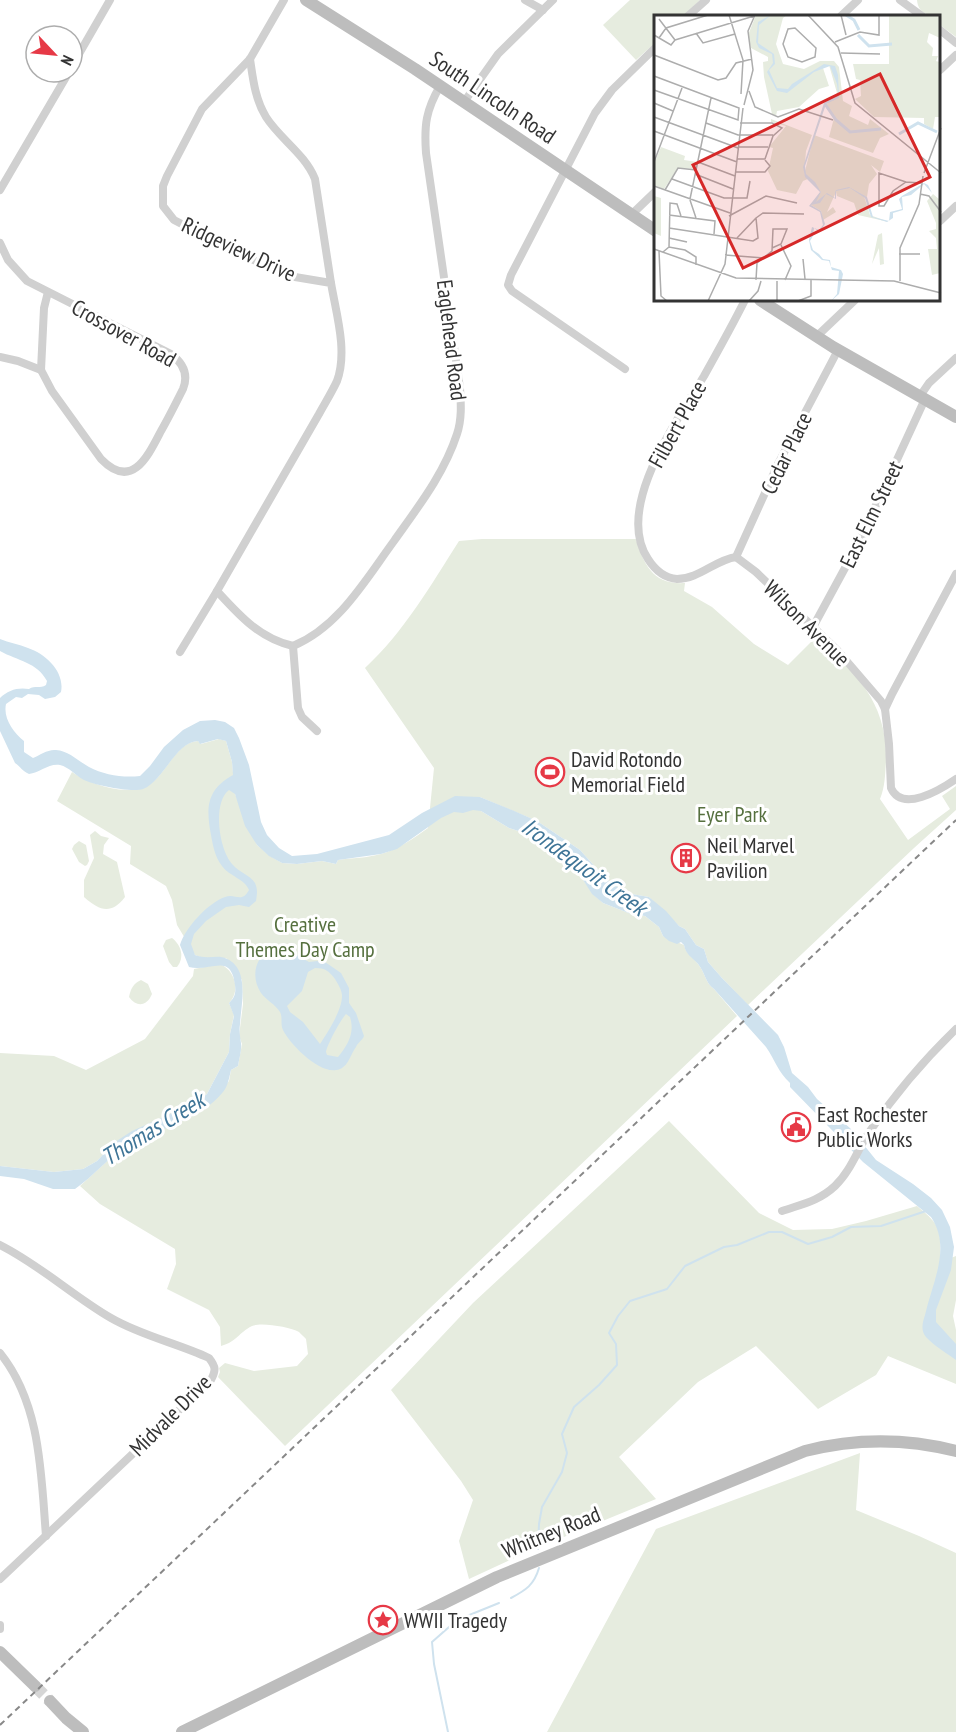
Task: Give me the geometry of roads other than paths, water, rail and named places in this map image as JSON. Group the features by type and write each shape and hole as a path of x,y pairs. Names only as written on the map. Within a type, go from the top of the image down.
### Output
{"main road":[{"name":"South Lincoln Road","path":"306,0 440,86 654,230"},
{"path":"763,302 816,337 956,417"},
{"name":"Whitney Road","path":"182,1732 497,1577 805,1451 828,1445 880,1440 927,1444 956,1451"},
{"path":"0,1652 35,1686"},
{"path":"50,1701 83,1732"},
{"path":"66,1718 75,1732"}],"street":[{"path":"84,45 110,0"},
{"name":"Ridgeview Drive","path":"284,0 250,59 199,114 163,186 164,206 174,220 226,248 279,272 331,283"},
{"path":"525,0 543,10"},
{"path":"464,102 498,54 554,0"},
{"path":"689,15 706,0"},
{"path":"842,15 858,0"},
{"path":"904,1 921,15"},
{"path":"941,32 956,43"},
{"path":"625,369 509,288 508,285 511,275 603,101 654,49"},
{"path":"941,68 956,55"},
{"path":"180,652 337,381 340,367 341,346 315,179 307,165 266,116 254,87 250,59"},
{"path":"0,190 62,84"},
{"name":"Eaglehead Road","path":"293,646 321,629 354,596 429,492 441,472 458,432 461,417 460,388 426,153 426,115 440,86"},
{"path":"631,215 654,193"},
{"path":"941,219 956,206"},
{"name":"Crossover Road","path":"0,243 8,261 27,281 171,354 183,366 186,380 183,388 147,458 134,469 125,471 109,467 101,459 52,391 41,370 44,308 48,292"},
{"name":"Filbert Place","path":"736,556 726,558 690,577 677,579 665,576 656,570 640,546 638,516 642,492 666,439 745,302"},
{"path":"816,337 853,302"},
{"name":"Cedar Place","path":"736,556 779,462 838,350"},
{"path":"0,357 41,370"},
{"name":"East Elm Street","path":"813,627 858,544 929,383 956,358"},
{"name":"Wilson Avenue","path":"736,556 756,572 838,651 881,701 885,709 893,794 899,798 912,800 956,779"},
{"path":"885,709 956,574"},
{"path":"217,591 250,626 270,638 293,646 298,708 302,717 317,731"},
{"path":"782,1211 818,1199 837,1184 854,1160 865,1138 914,1073 956,1029"},
{"name":"Midvale Drive","path":"0,1245 22,1257 112,1319 131,1329 209,1358 215,1367 211,1380 0,1579"},
{"path":"0,1353 7,1361 21,1389 38,1444 45,1536"}],"water":[{"path":"0,639 35,651 53,665 60,678 61,692 55,697 45,699 39,695 28,694 22,698 16,697 6,704 6,714 10,724 24,741 24,752 33,758 44,752 56,750 69,754 89,767 107,774 140,776 164,747 183,730 200,721 225,722 234,728 239,738 249,765 261,822 267,835 279,848 292,856 317,854 389,835 422,813 455,796 480,797 537,821 580,850 606,879 626,893 649,897 685,929 696,945 704,949 708,962 778,1035 792,1073 851,1129 876,1160 913,1184 942,1210 950,1227 954,1247 951,1270 936,1310 936,1322 956,1344 956,1360 930,1341 923,1329 940,1253 937,1229 931,1217 863,1162 790,1087 790,1083 766,1047 709,984 700,967 681,942 677,944 669,941 663,936 659,927 645,916 631,914 603,903 592,894 578,872 546,848 537,837 509,828 481,811 454,812 441,818 397,849 381,854 338,860 336,864 322,861 282,863 269,856 257,845 245,826 235,794 229,790 220,805 221,839 233,865 255,883 256,901 249,907 239,905 226,907 206,921 194,934 191,944 195,955 227,959 239,971 241,979 243,988 241,1052 238,1066 231,1070 225,1090 204,1109 192,1116 122,1150 75,1189 53,1189 24,1179 0,1176 0,1166 54,1172 83,1169 97,1161 115,1142 132,1131 190,1105 207,1094 229,1052 234,1016 229,1003 235,995 235,985 233,975 224,966 189,967 180,945 192,924 205,910 218,900 232,896 241,897 249,890 220,863 209,825 210,800 213,793 233,775 226,741 218,739 200,744 198,741 190,743 176,755 150,785 138,790 113,788 89,782 60,765 52,765 29,774 15,763 0,731 0,698 13,690 44,686 47,681 32,666 0,651"},
{"path":"275,949 293,953 309,962 325,962 341,973 349,988 349,1003 356,1013 364,1036 340,1069 329,1070 313,1062 298,1050 282,1028 280,1012 261,993 256,980 256,966 268,952","holes":["315,968 324,969 331,974 340,987 342,996 337,1014 320,1044 287,1006 302,991 308,972","346,1014 350,1017 352,1028 348,1043 338,1057 327,1055 329,1044"]}],"waterway":[{"path":"538,1549 542,1507 562,1472 567,1453 562,1434 574,1407 617,1365 616,1344 609,1333 618,1316 630,1301 667,1289 685,1266 724,1247 737,1245 769,1232 782,1232 808,1244 832,1237 851,1227 881,1226 926,1211"},
{"path":"511,1598 529,1586 535,1579 539,1568"},
{"path":"448,1732 434,1664 432,1642 457,1620 499,1603"}],"tunnel":[{"path":"35,1686 50,1701"}],"railway":[{"path":"0,1725 956,820"}],"place":[{"name":"David Rotondo Memorial Field","path":"550,772"},
{"name":"Neil Marvel Pavilion","path":"686,858"},
{"name":"East Rochester Public Works","path":"796,1127"},
{"name":"WWII Tragedy","path":"383,1620"}],"park label":[{"name":"Eyer Park","path":"732,814"},
{"name":"Creative Themes Day Camp","path":"305,936"}],"water label":[{"name":"Irondequoit Creek","path":"584,867"},
{"name":"Thomas Creek","path":"153,1129"}]}
